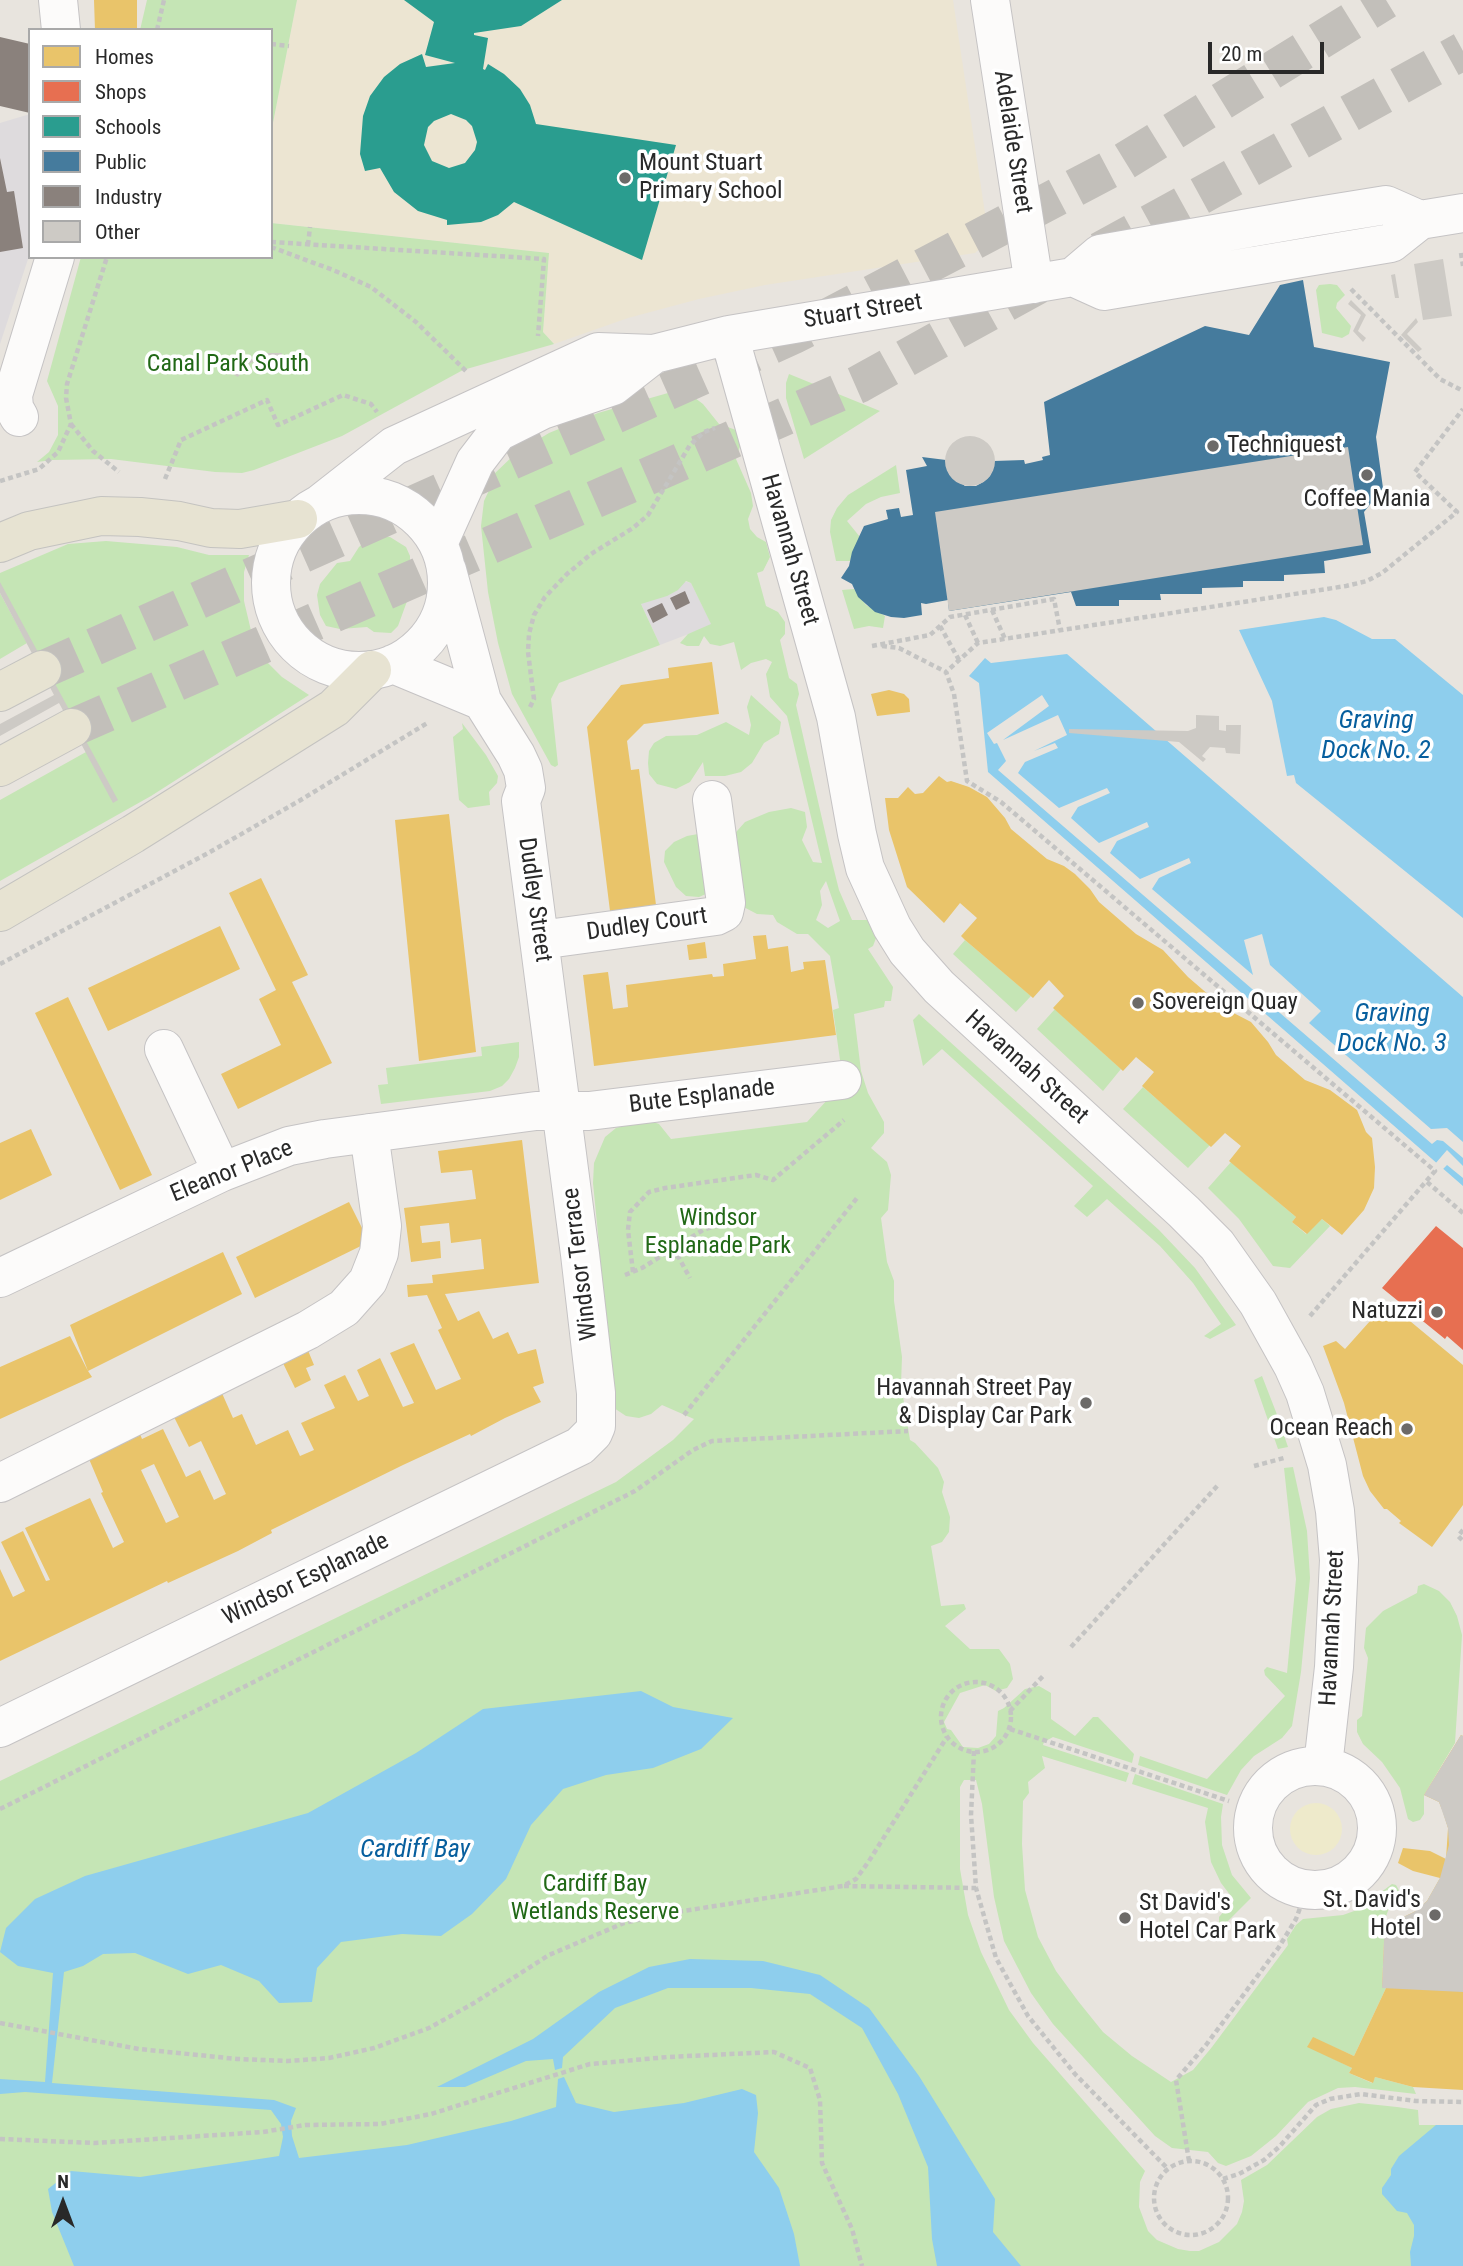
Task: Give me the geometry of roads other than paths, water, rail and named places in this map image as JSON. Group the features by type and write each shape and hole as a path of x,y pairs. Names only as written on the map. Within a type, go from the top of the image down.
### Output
{"main road":[{"path":"0,543 29,531 101,516 140,517 211,528 240,529 309,511"},
{"path":"0,912 134,834 334,708 383,667"},
{"path":"0,692 41,670"},
{"path":"0,767 72,728"}],"street":[{"path":"58,0 61,28"},
{"name":"Adelaide Street","path":"990,0 1034,284"},
{"name":"Stuart Street","path":"309,511 394,446 598,352 654,354 729,335 1073,277 1104,291 1118,289 1391,243 1420,220 1462,231"},
{"path":"19,417 13,395 54,259"},
{"name":"Havannah Street","path":"729,335 836,718 865,868 883,910 907,951 970,1017 1217,1245 1251,1293 1293,1366 1327,1465 1335,1511 1339,1560 1338,1604 1323,1766"},
{"name":"Stuart Street","path":"442,557 475,462 498,432 542,410 613,386 654,354"},
{"path":"383,667 418,648 436,626 446,597 442,557 423,522 401,505 373,496 339,497 309,511 280,542 271,570 272,599 281,625 298,646 320,662 346,670 383,667 482,701"},
{"name":"Dudley Street","path":"442,557 482,701 523,771 526,788 521,802 562,1111"},
{"name":"Dudley Court","path":"540,940 716,916 724,912 726,904 712,800"},
{"path":"164,1049 222,1172"},
{"name":"Bute Esplanade","path":"562,1111 589,1111 842,1080"},
{"name":"Eleanor Place","path":"0,1278 222,1172 289,1146 536,1111 562,1111"},
{"name":"Windsor Terrace","path":"562,1111 598,1417"},
{"path":"0,1483 308,1330 344,1308 368,1281 379,1253 382,1226 369,1133"},
{"name":"Windsor Esplanade","path":"0,1728 580,1446 593,1433 598,1417"},
{"path":"1323,1766 1338,1770 1355,1780 1376,1813 1377,1833 1372,1852 1361,1869 1345,1881 1327,1888 1307,1889 1287,1883 1273,1873 1262,1860 1252,1827 1255,1810 1264,1791 1278,1777 1297,1768 1323,1766"}],"water":[{"name":"Graving Dock No. 2","path":"1324,617 1336,620 1372,639 1395,639 1463,695 1463,918 1296,783 1294,775 1287,776 1272,701 1239,630"},
{"name":"Graving Dock No. 3","path":"1067,654 1463,997 1463,1186 988,772 979,683 969,676 985,658 991,663"},
{"name":"Cardiff Bay","path":"641,1691 673,1707 733,1718 701,1749 653,1768 606,1775 563,1789 531,1825 506,1879 472,1914 441,1936 402,1934 341,1942 317,1968 312,2002 279,2003 259,1981 221,1965 188,1974 135,1953 103,1954 83,1966 64,1972 52,2083 274,2100 296,2108 291,2121 292,2136 299,2158 407,2145 511,2121 556,2107 558,2079 564,2077 576,2103 614,2112 684,2103 742,2089 756,2095 758,2113 754,2152 779,2188 794,2234 800,2266 74,2266 52,2212 48,2189 71,2171 140,2177 279,2156 283,2137 281,2124 271,2110 25,2092 0,2094 0,2079 45,2082 53,1973 18,1966 0,1952 6,1928 35,1899 85,1876 308,1813 416,1753 483,1709"},
{"path":"690,1959 763,1961 820,1975 869,2008 919,2076 995,2199 993,2232 1021,2266 937,2266 932,2239 928,2167 898,2094 862,2028 810,1994 751,1988 668,1988 615,2008 563,2057 562,2068 555,2070 553,2059 526,2061 465,2087 437,2087 533,2039 599,1992 649,1967"},
{"path":"1436,2125 1463,2125 1463,2266 1411,2266 1414,2225 1407,2213 1397,2211 1382,2194 1382,2188 1399,2156"}],"tunnel":[{"path":"42,670 794,335 1120,164 1386,0"},
{"path":"1100,251 1463,51"},
{"path":"72,728 859,384 1038,285"}],"place":[{"name":"Mount Stuart Primary School","path":"625,178"},
{"name":"Techniquest","path":"1213,446"},
{"name":"Coffee Mania","path":"1367,475"},
{"name":"Sovereign Quay","path":"1138,1003"},
{"name":"Natuzzi","path":"1437,1312"},
{"name":"Havannah Street Pay & Display Car Park","path":"1086,1403"},
{"name":"Ocean Reach","path":"1407,1429"},
{"name":"St. David's Hotel","path":"1435,1915"},
{"name":"St David's Hotel Car Park","path":"1125,1918"}],"park label":[{"name":"Canal Park South","path":"228,365"},
{"name":"Windsor Esplanade Park","path":"718,1233"},
{"name":"Cardiff Bay Wetlands Reserve","path":"595,1899"}]}
